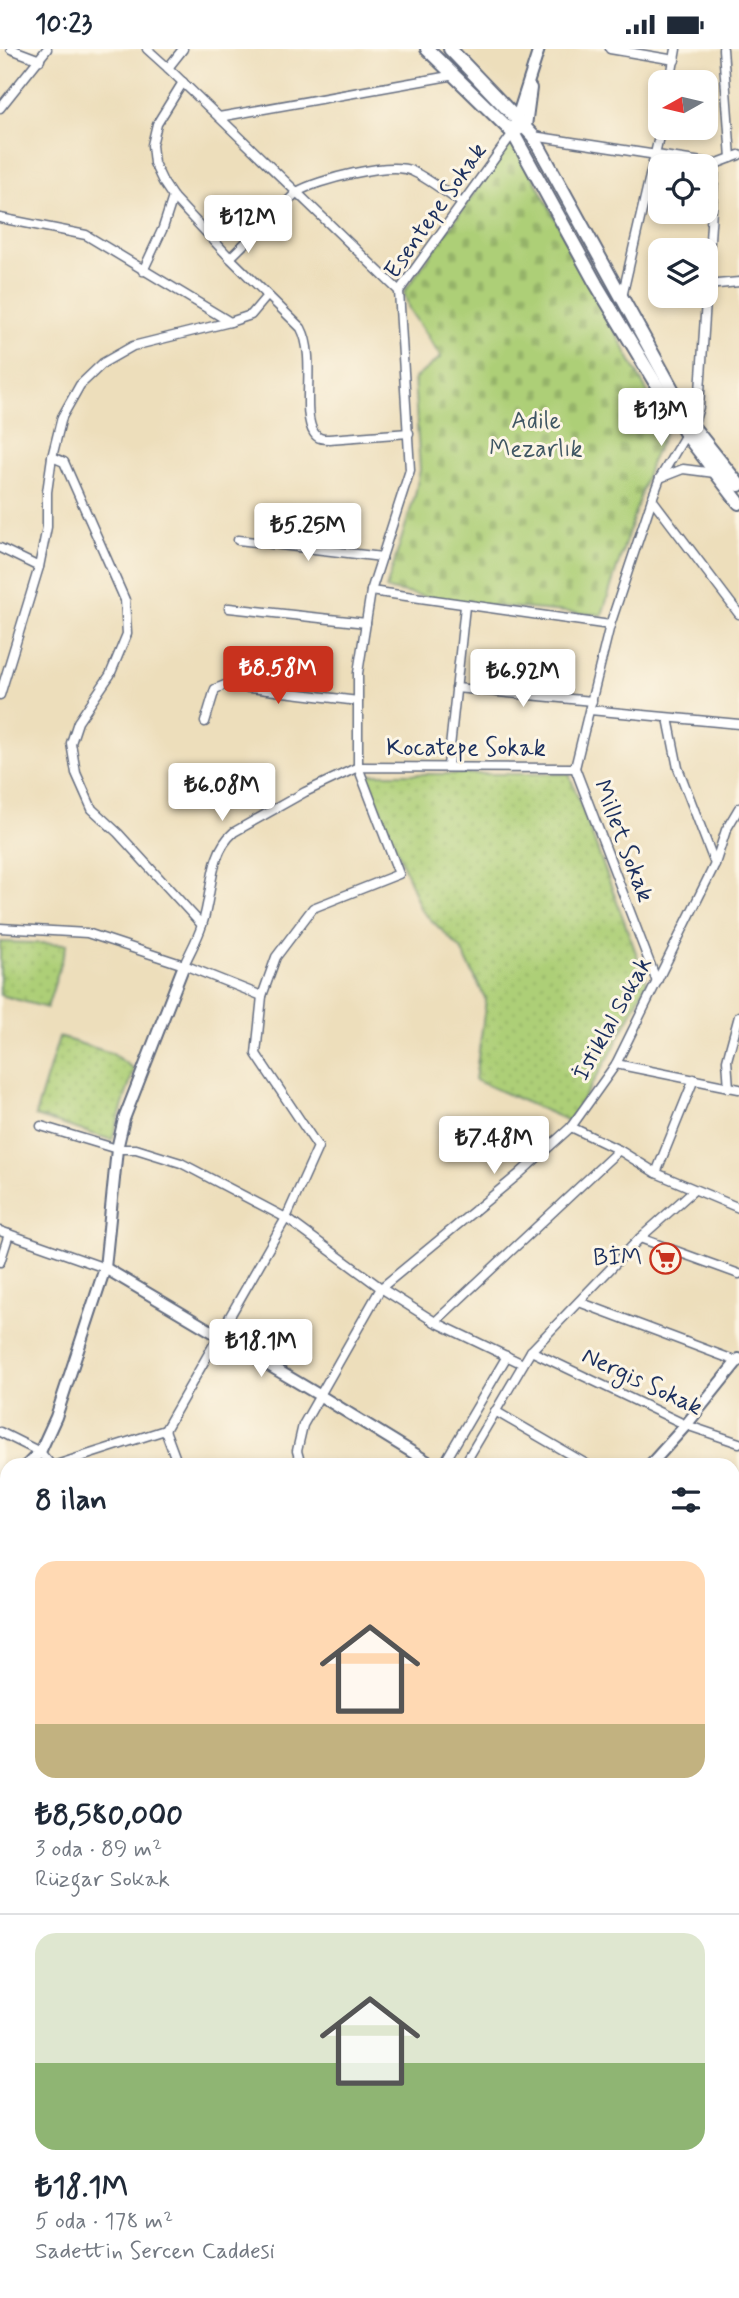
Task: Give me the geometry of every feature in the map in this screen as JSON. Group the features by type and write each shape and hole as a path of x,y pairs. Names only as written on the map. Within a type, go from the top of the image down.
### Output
{"main road":[{"path":"427,49 513,134 596,284 715,473 739,503"},
{"path":"450,49 525,127 622,297 690,431 739,485"}],"street":[{"path":"11,49 40,60"},
{"path":"0,108 47,49"},
{"path":"147,49 399,291"},
{"path":"168,68 183,49"},
{"path":"525,127 539,49"},
{"path":"610,49 674,59"},
{"path":"672,70 676,49"},
{"path":"718,164 735,157 723,49"},
{"path":"219,117 455,75"},
{"path":"183,82 157,124 152,145 153,163 173,197 301,328 309,352 310,417 313,432 319,438 329,439 409,433"},
{"path":"513,134 525,127 648,154"},
{"name":"Esentepe Sokak","path":"358,767 358,673 371,591 410,470 399,291 513,134"},
{"path":"230,258 297,192 310,184 384,168 397,168 411,170 462,203"},
{"path":"622,297 648,186"},
{"path":"143,271 163,228 173,197"},
{"path":"0,218 86,235 230,322"},
{"path":"718,284 739,282"},
{"path":"0,695 39,566 47,527 47,492 52,457 62,417 80,385 103,363 133,346 251,315 267,296"},
{"name":"Millet Sokak","path":"657,982 575,768 610,625 652,499 660,478 690,431 699,407 705,308"},
{"path":"52,457 64,462 125,600 127,634 110,675 78,722 71,743 76,773 92,809 118,833 202,925"},
{"path":"660,478 683,469 715,473"},
{"path":"652,499 739,614"},
{"path":"238,540 382,557"},
{"path":"0,548 39,566"},
{"path":"371,591 610,625"},
{"path":"448,766 465,605"},
{"path":"229,608 366,623"},
{"path":"205,722 215,689 225,685 358,701"},
{"path":"456,688 593,701"},
{"path":"590,710 739,724"},
{"path":"668,718 678,768 715,864"},
{"path":"34,1458 40,1452 57,1417 105,1268 117,1149 124,1119 202,925 216,858 224,841 234,832 305,792 358,767 399,874 313,908 276,957 262,996 256,1054 318,1147 286,1218 165,1430 78,1458"},
{"name":"Kocatepe Sokak","path":"358,767 575,768"},
{"name":"İstiklal Sokak","path":"381,1288 519,1174 571,1127 616,1064 715,864 726,830 739,808"},
{"path":"0,928 87,933 184,965 262,996"},
{"path":"729,1088 727,1060 739,1016"},
{"path":"616,1064 739,1089"},
{"path":"656,1173 694,1079"},
{"path":"41,1126 117,1149 136,1149 181,1163 286,1218 381,1288 435,1322 523,1364"},
{"path":"571,1127 619,1150 656,1173 739,1208 739,1203"},
{"path":"435,1322 619,1150"},
{"path":"468,1458 531,1351 640,1238 694,1190"},
{"path":"0,1262 4,1233 105,1268 422,1458"},
{"path":"640,1238 739,1274"},
{"path":"299,1458 297,1451 303,1425 381,1288"},
{"path":"579,1302 738,1361 656,1458"},
{"name":"Nergis Sokak","path":"531,1351 686,1425 739,1443"},
{"path":"447,1458 507,1356"},
{"path":"495,1411 576,1458"},
{"path":"165,1430 175,1458"},
{"path":"0,1432 40,1452 45,1458"}],"green space":[{"name":"Adile Mezarlık","path":"513,139 667,429 651,462 602,615 458,603 386,589 420,470 414,379 441,357 409,309 404,292"},
{"path":"367,774 569,774 647,982 610,1055 569,1121 475,1080 486,1000 461,949 421,910"},
{"path":"0,942 67,944 47,1008 0,995"},
{"path":"59,1037 111,1053 134,1069 112,1140 35,1116"}],"place":[{"name":"BİM","path":"665,1258"}]}
